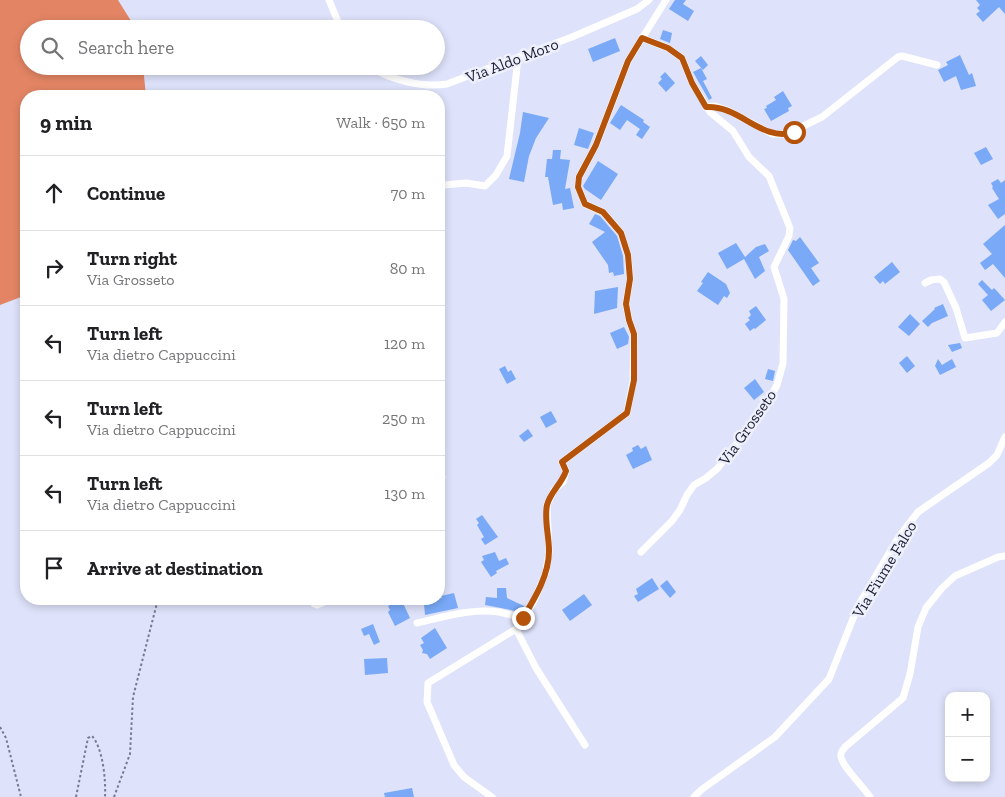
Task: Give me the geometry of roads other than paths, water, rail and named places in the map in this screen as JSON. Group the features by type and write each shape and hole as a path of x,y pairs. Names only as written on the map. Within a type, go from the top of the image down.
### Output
{"street":[{"path":"329,0 337,20"},
{"name":"Via Aldo Moro","path":"392,75 404,80 435,86 448,84 572,37 637,9 649,0"},
{"path":"492,797 464,777 454,765 427,702 428,682 516,629 534,601 546,572 549,552 547,505 554,490 563,482 566,471 562,462 627,413 634,380 634,334 626,304 630,279 628,255 621,233 603,212 585,204 578,187 579,177 596,145 628,61 666,0"},
{"name":"Via Grosseto","path":"641,552 672,521 694,485 718,468 767,403 777,385 784,363 784,298 774,267 790,236 790,228 769,176 749,157 733,131 706,107 692,83 682,58 668,48 642,38"},
{"path":"706,107 715,106 729,111 772,134 787,134 822,117 898,57 902,56 937,65"},
{"path":"445,185 466,183 485,186 496,175 507,156 518,58"},
{"path":"925,283 940,279 944,282 956,308 965,338 997,332 1005,322"},
{"name":"Via Fiume Falco","path":"694,797 775,737 829,679 858,606 898,538 918,512 989,464 997,455 1005,437"},
{"path":"870,797 866,789 841,760 840,754 845,747 903,698 910,674 918,627 926,608 942,588 955,576 998,557 1005,556"},
{"path":"417,623 459,613 499,612 523,618"},
{"path":"516,629 536,668 586,744"}]}
